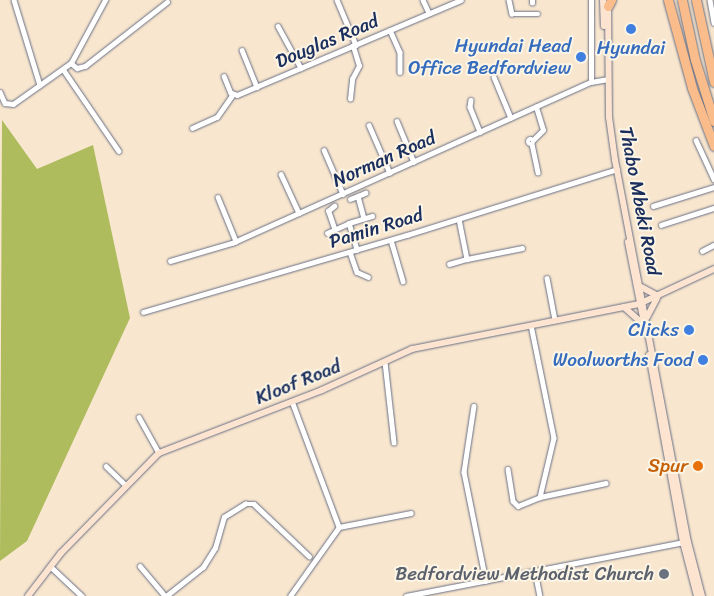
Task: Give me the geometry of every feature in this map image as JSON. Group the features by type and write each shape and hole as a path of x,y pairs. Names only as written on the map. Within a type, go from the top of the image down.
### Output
{"highway":[{"path":"668,0 692,88 714,146"},
{"path":"682,0 695,60 714,121"},
{"path":"696,0 714,82"}],"main road":[{"name":"Thabo Mbeki Road","path":"607,1 605,117 607,136 614,160"},
{"name":"Thabo Mbeki Road","path":"606,79 615,169 628,228 671,459"},
{"name":"Kloof Road","path":"28,596 50,566 126,485 159,453 292,402 423,346 642,304 714,269"},
{"path":"639,288 659,295 650,307 646,322 625,307 634,299 639,288"},
{"path":"671,459 680,495 686,542 702,596"},
{"path":"671,459 697,596"}],"street":[{"path":"15,0 40,85"},
{"path":"0,92 8,105 71,63 105,0"},
{"path":"337,0 355,45 359,66 352,79 350,99"},
{"path":"423,0 429,14"},
{"name":"Douglas Road","path":"232,94 258,86 460,0"},
{"path":"509,0 510,13 538,14"},
{"path":"591,0 591,82"},
{"path":"710,0 714,23"},
{"path":"71,63 77,68 85,66 166,2"},
{"path":"278,26 301,68"},
{"path":"390,30 400,52 400,72"},
{"path":"242,50 258,86"},
{"path":"63,69 119,151"},
{"path":"192,128 217,117 232,94 224,76"},
{"path":"494,77 511,118"},
{"name":"Norman Road","path":"170,261 236,241 591,82 606,79"},
{"path":"471,100 470,107 480,132"},
{"path":"536,107 543,130 533,142 538,172"},
{"path":"397,121 414,162"},
{"path":"369,125 390,173"},
{"path":"696,140 714,180"},
{"path":"324,150 343,194"},
{"name":"Pamin Road","path":"143,312 391,240 615,169"},
{"path":"282,174 299,213"},
{"path":"653,206 714,187"},
{"path":"350,199 365,193"},
{"path":"358,196 364,218"},
{"path":"218,197 236,241"},
{"path":"334,206 328,210 334,228"},
{"path":"661,225 714,208"},
{"path":"327,233 334,228 372,216"},
{"path":"459,219 467,259"},
{"path":"349,223 357,250"},
{"path":"391,240 403,281"},
{"path":"702,251 714,245"},
{"path":"449,264 522,248"},
{"path":"350,252 357,272 368,277"},
{"path":"547,278 555,320"},
{"path":"531,325 554,438 540,497"},
{"path":"385,362 394,442"},
{"path":"292,402 339,528"},
{"path":"474,406 465,476 486,581"},
{"path":"139,417 159,453"},
{"path":"106,466 126,485"},
{"path":"508,469 516,505 527,505 540,497 606,483"},
{"path":"140,566 165,596 203,567 214,548 224,517 245,504 254,504 309,556"},
{"path":"290,596 339,528 411,513"},
{"path":"406,596 686,542"},
{"path":"50,566 82,596"},
{"path":"535,571 540,596"}],"green space":[{"path":"2,120 37,169 93,145 130,318 27,541 0,561"}],"place":[{"name":"Hyundai","path":"631,29"},
{"name":"Hyundai Head Office Bedfordview","path":"581,57"},
{"name":"Clicks","path":"689,330"},
{"name":"Woolworths Food","path":"703,360"},
{"name":"Spur","path":"698,466"},
{"name":"Bedfordview Methodist Church","path":"664,574"}]}
